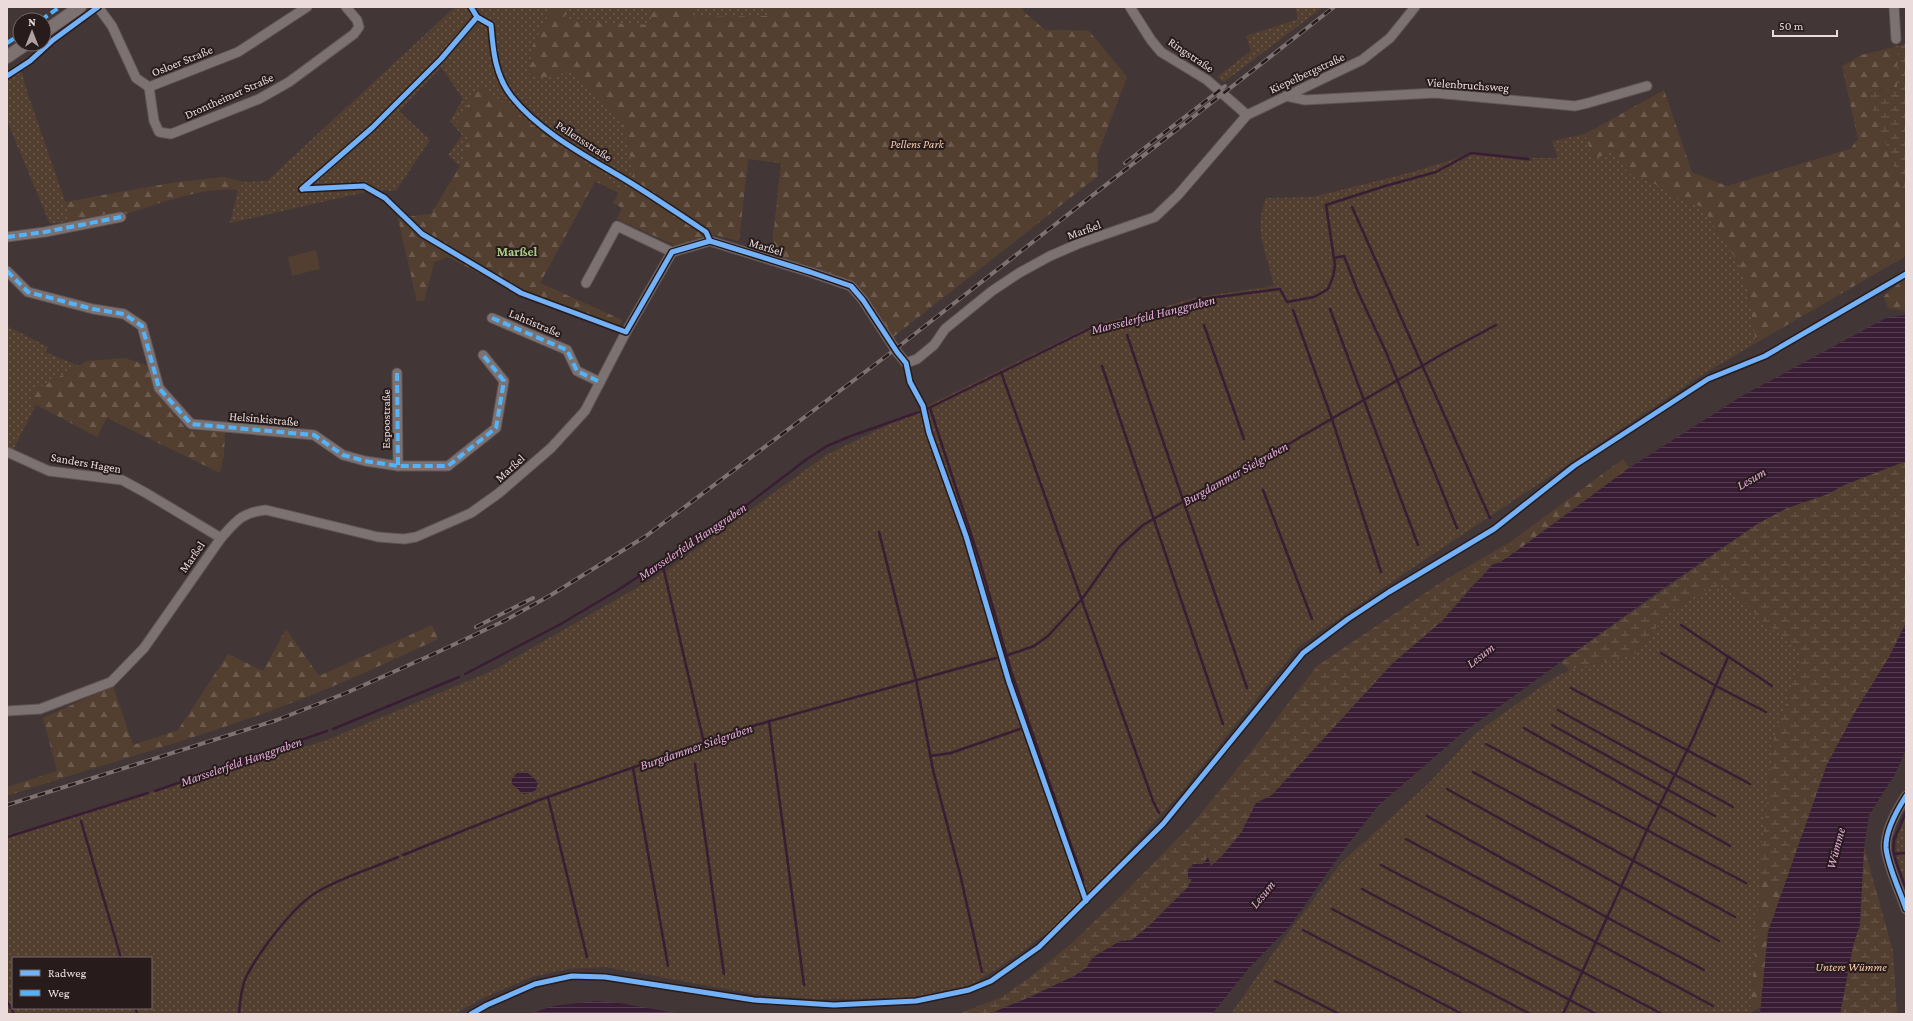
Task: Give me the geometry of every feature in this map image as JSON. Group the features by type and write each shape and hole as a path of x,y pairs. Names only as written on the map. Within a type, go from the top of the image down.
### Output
{"street":[{"path":"52,26 80,7"},
{"name":"Osloer Straße","path":"98,7 112,26 136,78 149,88 238,52 307,7"},
{"name":"Drontheimer Straße","path":"149,88 154,122 159,132 171,134 259,99 289,82 354,34 359,27 357,20 346,7"},
{"name":"Ringstraße","path":"1130,7 1151,40 1162,52 1207,80 1247,115"},
{"name":"Kiepelbergstraße","path":"1208,159 1247,115 1362,60 1390,38 1414,7"},
{"path":"1894,7 1896,39"},
{"name":"Vielenbruchsweg","path":"1286,96 1305,100 1435,93 1575,106 1647,86"},
{"name":"Marßel","path":"7,711 40,709 111,682 144,648 221,538 236,521 248,512 266,510 378,537 404,539 416,537 471,513 499,493 551,448 585,411 641,304 672,252 710,241 802,269 851,286 863,300 897,352 906,363 917,359 934,345 945,329 992,291 1019,273 1050,256 1080,243 1155,217 1178,196 1208,159"},
{"path":"7,237 45,232 121,217"},
{"path":"586,283 617,226 672,252"},
{"name":"Helsinkistraße","path":"7,271 28,292 93,309 124,314 142,326 159,388 191,424 314,435 343,455 365,462 398,466 448,466 496,428 504,381 483,355"},
{"name":"Lahtistraße","path":"492,318 568,350 577,371 600,382"},
{"name":"Espoostraße","path":"397,373 398,466"},
{"name":"Sanders Hagen","path":"7,452 49,471 122,480 221,538"},
{"path":"1906,796 1894,819 1886,846 1888,857 1906,909"}],"green space":[{"name":"Pellens Park","path":"455,7 1022,7 1024,12 1045,30 1089,31 1127,77 1097,155 1098,176 852,284 809,265 764,254 772,246 781,163 748,159 739,241 715,235 679,247 617,219 622,208 613,203 619,193 595,181 540,283 622,320 615,331 520,294 448,257 434,262 424,301 417,301 398,218 431,214 460,166 448,155 462,135 450,121 463,99 441,67 399,111 430,140 396,191 375,190 230,223 238,190 244,182 267,181"},
{"name":"Pellens Park","path":"552,7 569,7 562,21 653,25 649,7 690,7 693,17 768,16 769,7 1022,7 1024,12 1045,30 1089,31 1127,77 1097,155 1098,176 892,338 852,284 809,265 764,254 772,246 782,163 748,159 739,241 715,235 679,247 617,219 622,208 613,203 619,193 595,181 540,283 622,320 615,331 520,294 448,257 434,262 424,301 417,301 398,218 432,214 460,166 469,139 456,125 480,85 558,145 625,190 634,173 622,121 571,71 544,78 530,75 532,47"},
{"path":"1295,7 1323,7 1224,82 1217,77 1251,51 1246,36 1298,19"},
{"path":"1906,44 1906,198 1867,94 1897,87 1898,46"},
{"path":"1898,46 1897,87 1867,94 1906,198 1906,256 1756,343 1748,291 1738,262 1702,207 1678,198 1650,181 1628,173 1616,151 1593,159 1585,134 1664,90 1692,172 1727,186 1850,149 1858,139 1842,66 1861,55"},
{"path":"21,69 27,92 72,221 50,224 7,121 7,79"},
{"path":"1585,134 1593,159 1616,151 1628,173 1650,181 1678,198 1702,207 1738,262 1748,291 1756,343 1705,373 1405,573 1299,646 1179,795 1111,870 1051,930 1006,963 968,987 915,998 814,999 753,994 605,967 568,969 532,977 483,998 455,1014 7,1014 7,835 327,740 492,671 666,571 826,455 1089,327 1199,297 1274,286 1262,242 1261,232 1262,210 1266,198 1313,197 1405,174 1472,154 1531,161 1532,158 1558,158 1552,141"},
{"path":"223,177 244,182 238,190 224,189 195,193 126,214 122,211 72,221 65,202 170,183"},
{"path":"316,250 320,269 292,276 288,257"},
{"path":"1906,277 1906,311 1888,308 1884,296"},
{"path":"7,326 48,347 45,352 79,366 37,389 29,401 36,405 13,450 7,447"},
{"path":"125,358 149,366 157,391 187,430 225,432 224,455 220,473 107,418 97,437 29,401 37,389 86,361"},
{"path":"1623,459 1629,468 1518,550 1510,542"},
{"path":"1906,461 1906,623 1802,835 1785,884 1761,879 1761,854 1774,738 1803,652 1760,619 1726,584 1704,591 1668,613 1636,653 1570,670 1561,662 1757,524 1787,508 1828,494 1844,485"},
{"path":"1510,542 1518,550 1474,583 1442,621 1392,664 1272,795 1256,803 1241,833 1222,856 1211,866 1203,864 1188,879 1192,878 1188,887 1132,940 1120,941 1092,958 1088,967 1074,976 1032,997 989,1014 958,1014 1002,997 1030,977 1072,943 1131,886 1194,822 1246,758 1317,666 1440,583"},
{"path":"1726,584 1760,619 1803,652 1774,738 1761,854 1761,879 1750,1014 1231,1014 1276,949 1341,863 1428,784 1476,733 1555,677 1570,670 1636,653 1668,613 1704,591"},
{"path":"432,625 438,639 367,672 312,695 259,715 187,739 7,796 7,787 57,771 43,718 113,686 133,745 178,730 228,654 263,671 286,629 319,676"},
{"path":"1906,817 1906,885 1898,859 1897,843 1901,826"},
{"name":"Untere Wümme","path":"1864,847 1893,951 1897,1014 1840,1014 1853,946 1860,924"},
{"path":"1761,879 1785,884 1768,932 1761,1007 1750,1013"}],"water":[{"name":"Lesum","path":"1906,315 1906,461 1844,485 1828,494 1787,508 1757,524 1658,592 1461,734 1378,806 1342,852 1290,926 1249,968 1212,1014 989,1014 1074,976 1087,967 1092,958 1120,941 1132,940 1150,925 1188,887 1192,879 1188,879 1188,870 1193,864 1203,864 1208,857 1211,866 1222,856 1241,833 1256,803 1272,795 1392,664 1442,621 1493,564 1499,563 1518,550 1629,468 1742,396 1886,318"},
{"name":"Wümme","path":"1906,623 1906,750 1894,776 1869,815 1864,847 1860,924 1853,946 1840,1014 1760,1014 1768,932 1827,764 1855,712 1889,657"},
{"path":"526,772 538,783 536,790 523,794 512,784 512,779 517,773"},
{"path":"596,1001 619,1003 682,1014 529,1014 553,1006"}],"waterway":[{"name":"Marsselerfeld Hanggraben","path":"927,409 1091,328 1153,314 1202,299 1280,289 1287,302 1314,297 1328,289 1333,277 1335,265 1326,205 1385,186 1436,172 1471,153 1528,159"},
{"name":"Burgdammer Sielgraben","path":"1352,207 1490,518"},
{"path":"1334,258 1344,256 1358,292 1386,352 1457,528"},
{"path":"1330,309 1418,545"},
{"path":"1293,310 1332,419 1381,572"},
{"path":"1204,325 1244,439"},
{"name":"Burgdammer Sielgraben","path":"1005,656 1034,646 1048,636 1082,599 1119,547 1143,525 1239,469 1268,456 1444,353 1496,325"},
{"path":"1127,335 1247,688"},
{"path":"1102,366 1223,724"},
{"path":"1001,372 1153,801 1159,813"},
{"path":"930,408 980,562 1011,671 1083,880"},
{"name":"Marsselerfeld Hanggraben","path":"465,674 559,625 618,590 740,510 807,459 827,446 919,412"},
{"path":"1263,490 1312,619"},
{"path":"879,532 916,680 933,770 960,874 982,972"},
{"path":"662,562 704,743"},
{"path":"1681,625 1772,686"},
{"path":"1661,653 1716,686 1766,712"},
{"path":"1563,1014 1647,830 1692,741 1728,657"},
{"name":"Burgdammer Sielgraben","path":"403,855 539,800 756,725 996,658"},
{"name":"Marsselerfeld Hanggraben","path":"333,729 459,677"},
{"path":"1571,688 1750,784"},
{"path":"1558,710 1733,807"},
{"path":"769,721 804,985"},
{"path":"1552,725 1715,816"},
{"path":"1524,728 1730,846"},
{"path":"930,756 951,753 1020,729"},
{"name":"Marsselerfeld Hanggraben","path":"155,791 327,731"},
{"path":"1486,744 1746,883"},
{"path":"695,764 724,974"},
{"path":"633,768 668,966"},
{"path":"1473,772 1735,917"},
{"path":"1447,789 1719,941"},
{"name":"Marsselerfeld Hanggraben","path":"7,837 148,793"},
{"path":"548,797 587,957"},
{"path":"1906,812 1894,840 1893,854 1906,889"},
{"path":"1427,816 1704,970"},
{"path":"81,821 121,957"},
{"path":"1406,839 1713,1006"},
{"path":"1893,854 1906,853"},
{"name":"Burgdammer Sielgraben","path":"239,1014 242,989 247,975 260,954 278,930 298,908 317,892 346,877 398,857"},
{"path":"1381,865 1662,1014"},
{"path":"1362,889 1596,1014"},
{"path":"1332,909 1530,1014"},
{"path":"1303,930 1462,1014"},
{"path":"1275,981 1339,1014"},
{"name":"Marsselerfeld Hanggraben","path":"7,1001 14,1014"},
{"path":"136,1009 137,1014"}],"railway":[{"path":"7,805 277,720 346,693 438,652 504,621 551,595 646,536 889,354 1334,7"},
{"path":"1125,163 1225,86"},
{"path":"476,627 533,598"}],"marked path":[{"path":"52,12 60,7"},
{"path":"7,43 12,40"},
{"path":"7,237 45,232 121,217"},
{"path":"7,271 28,292 93,309 124,314 142,326 159,388 191,424 314,435 343,455 365,461 398,466 448,466 496,428 504,381 483,355"},
{"path":"492,318 567,350 577,371 600,382"},
{"path":"397,373 398,466"}],"cycle path":[{"path":"7,76 30,61 53,40 98,7"},
{"name":"Pellensstraße","path":"471,7 477,17 491,25 498,72 506,89 535,121 563,142 641,189 706,232 710,241"},
{"path":"302,189 372,128 441,59 477,17"},
{"path":"302,189 364,186 385,198 422,234 521,293 626,332 672,252 710,241 851,286 863,300 897,352 906,363 910,382 923,406 929,433 966,536 1009,682 1086,901"},
{"path":"471,1014 487,1005 535,984 572,976 605,977 754,1000 834,1005 916,1001 969,990 991,981 1039,947 1163,824 1303,653 1348,619 1389,592 1494,529 1574,466 1708,379 1765,356 1906,274"},
{"path":"1906,796 1895,814 1886,841 1887,855 1906,909"}],"district":[{"name":"Marßel","path":"517,251"}]}
